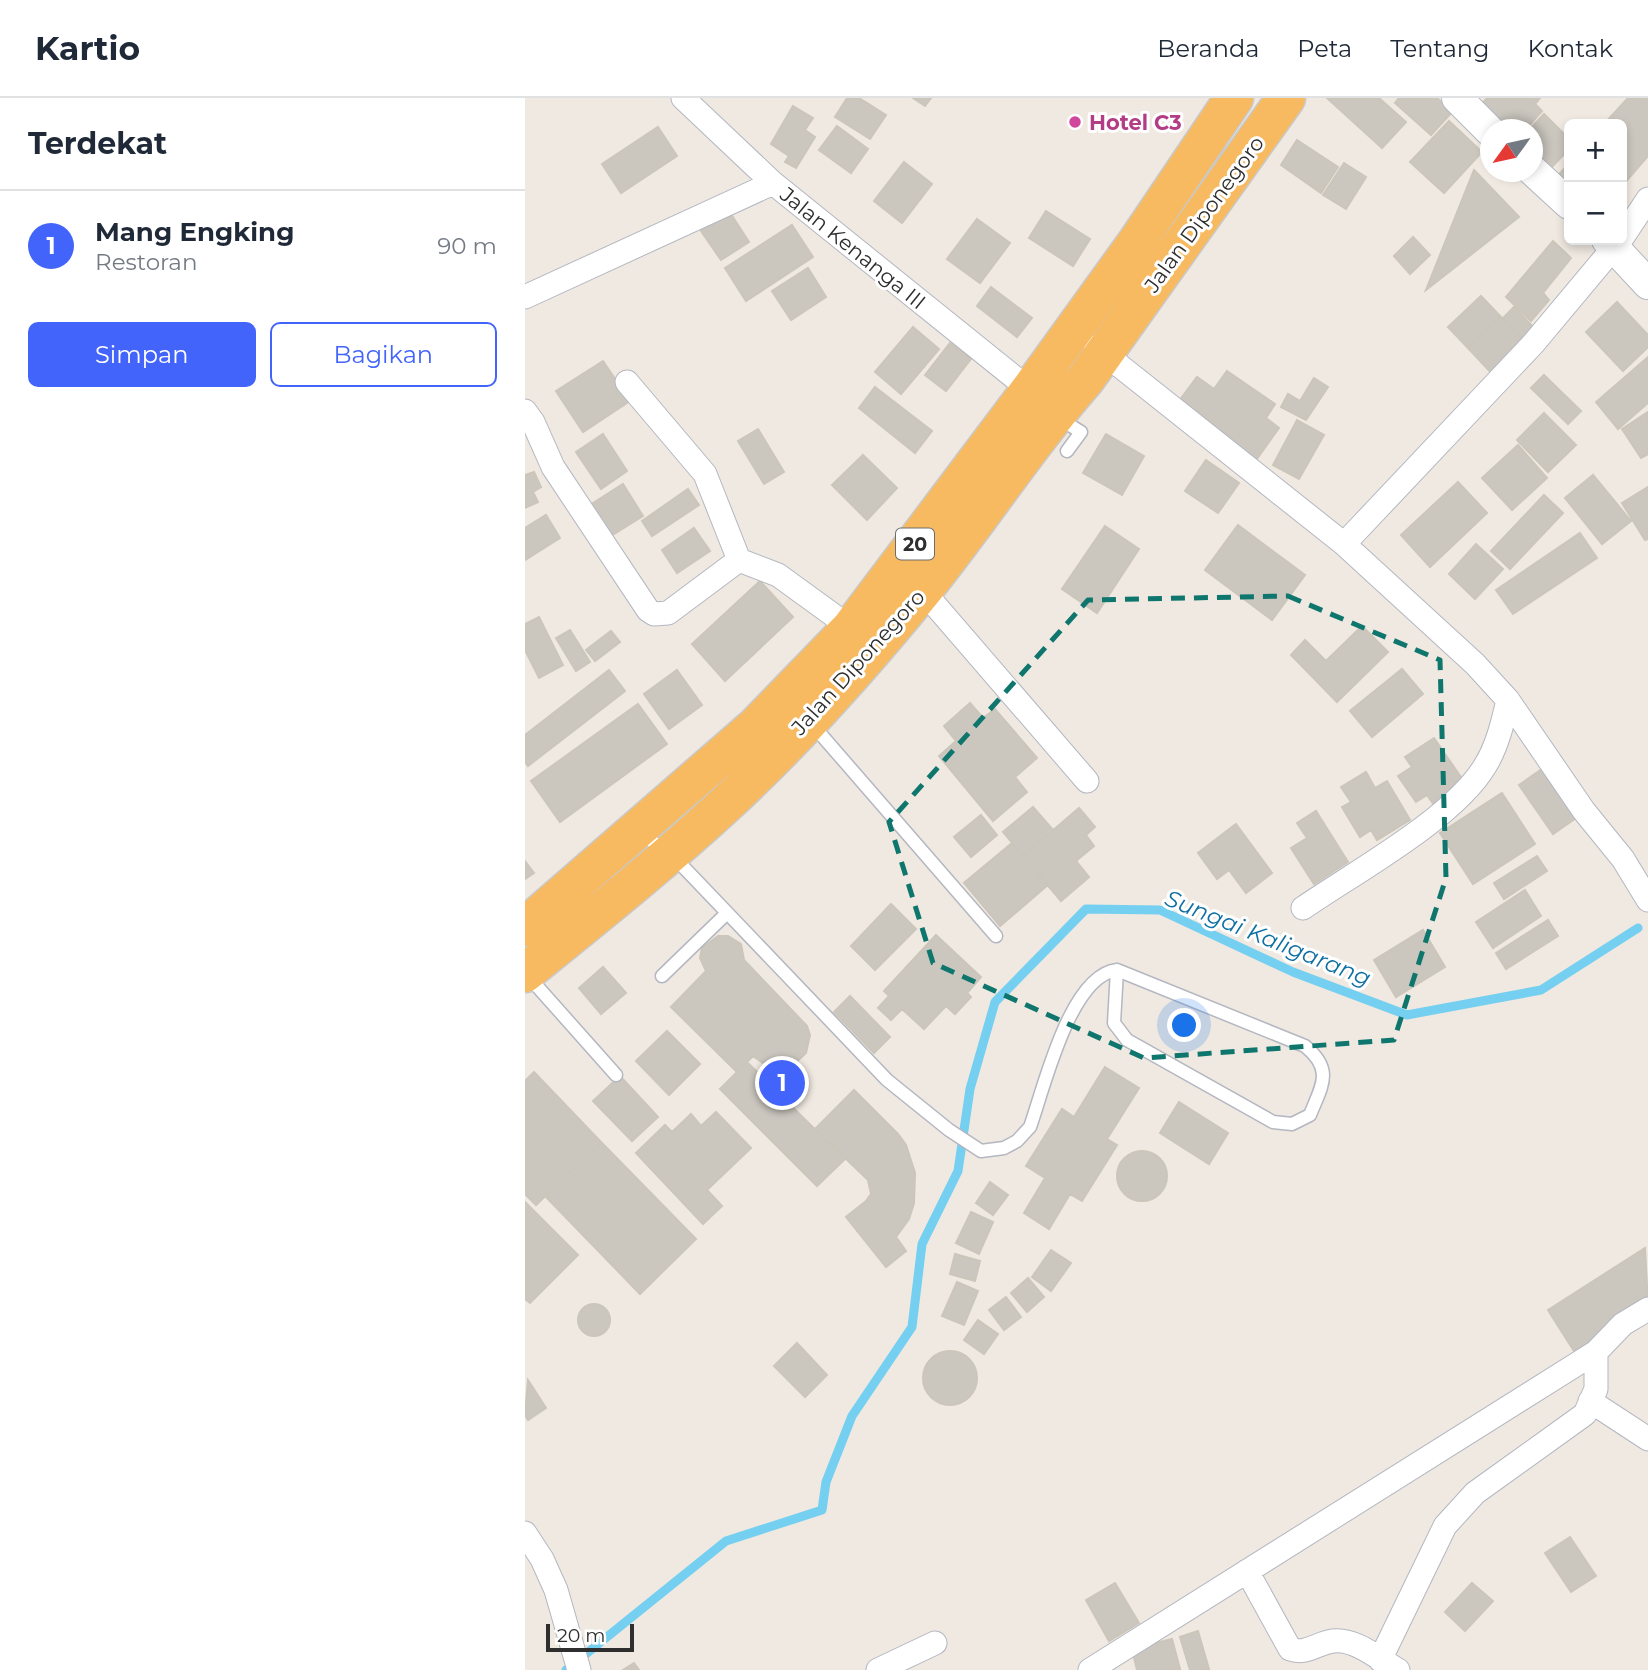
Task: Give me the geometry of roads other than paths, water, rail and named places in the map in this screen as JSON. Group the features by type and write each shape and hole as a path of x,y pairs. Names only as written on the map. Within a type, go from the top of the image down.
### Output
{"highway":[{"name":"Jalan Diponegoro","path":"525,927 756,726 851,628 1042,403 1085,380 1286,98"},
{"name":"Jalan Diponegoro","path":"525,973 671,854 729,801 808,720 923,591 1042,403 1072,333 1228,100"}],"street":[{"name":"Jalan Kenanga III","path":"683,98 773,183 1042,403"},
{"path":"1457,98 1480,121"},
{"path":"1543,180 1564,199"},
{"path":"525,297 773,183"},
{"path":"1627,227 1648,199"},
{"path":"1344,544 1533,344 1613,245"},
{"path":"1619,245 1648,284"},
{"path":"1072,333 1104,352 1344,544 1475,664 1508,700 1584,811 1623,859 1648,900"},
{"path":"627,382 705,474 739,560 778,575 851,628"},
{"path":"525,411 533,422 553,467 648,610 654,614 668,613 739,560"},
{"path":"923,591 1087,781"},
{"path":"1303,908 1418,830 1465,793 1486,766 1508,700"},
{"path":"1090,1670 1596,1352 1623,1324 1648,1309"},
{"path":"1247,1571 1290,1649 1298,1652 1333,1641 1348,1642 1389,1665 1445,1526 1475,1493 1585,1414 1596,1389 1596,1352"},
{"path":"1590,1401 1648,1439"},
{"path":"525,1533 542,1559 556,1590 577,1665"},
{"path":"878,1670 935,1643"}],"lane":[{"path":"1042,403 1081,432 1067,451"},
{"path":"808,720 996,936"},
{"path":"635,830 671,854 887,1080 949,1130 981,1151 1004,1148 1017,1141 1030,1127 1073,1008 1086,989 1107,973 1117,970 1305,1046 1321,1062 1323,1071 1323,1082 1310,1115 1292,1124 1273,1122 1127,1040 1114,1023 1117,970"},
{"path":"663,976 726,914"},
{"path":"525,973 616,1075"}],"waterway":[{"name":"Sungai Kaligarang","path":"566,1670 726,1541 822,1510 826,1482 852,1416 912,1327 922,1244 958,1171 970,1089 995,1002 1086,909 1160,910 1293,972 1407,1015 1541,990 1638,928"}],"place":[{"name":"Hotel C3","path":"1075,122"},
{"name":"Mang Engking","path":"782,1083"}]}
